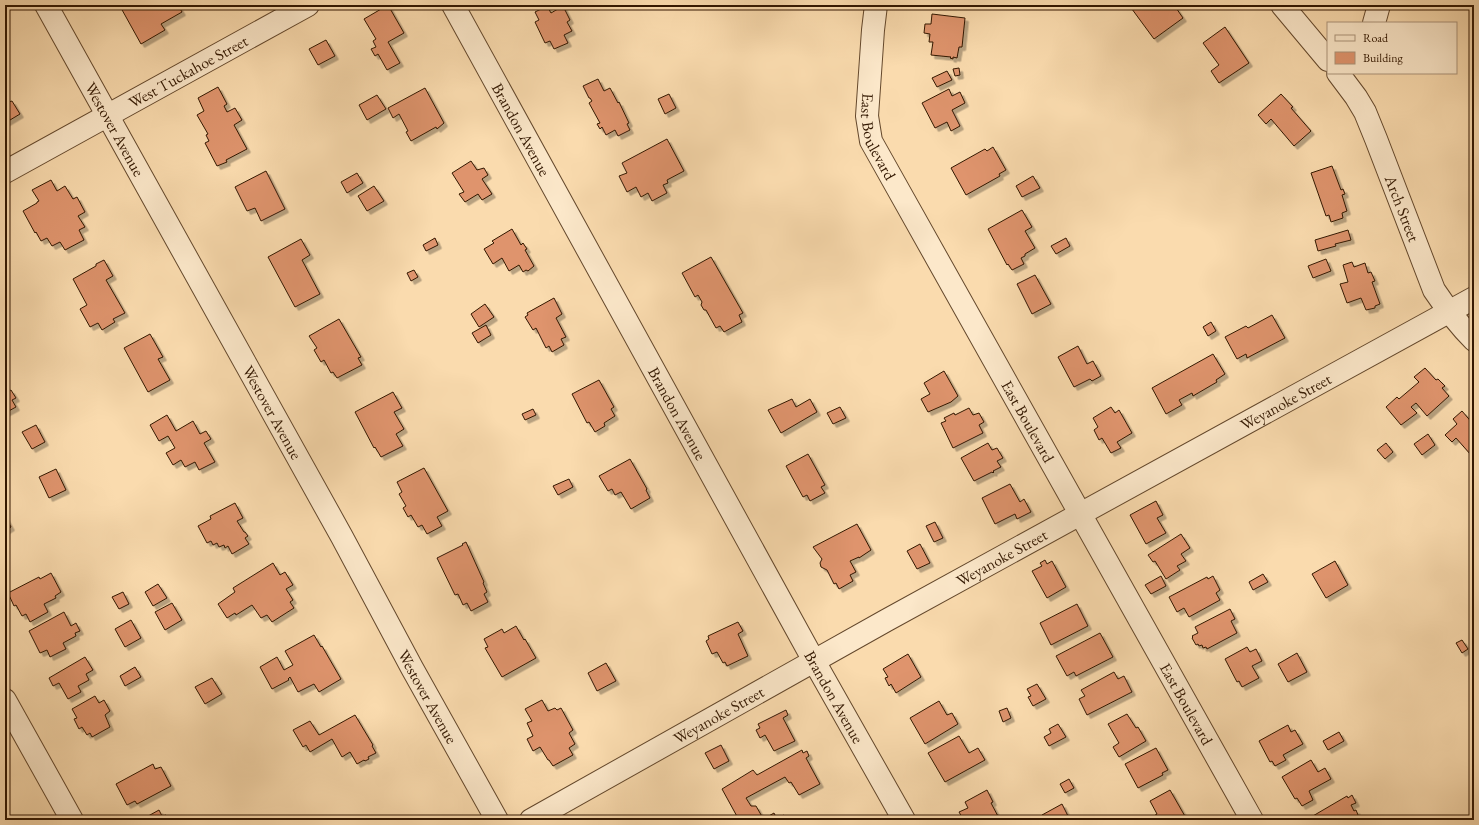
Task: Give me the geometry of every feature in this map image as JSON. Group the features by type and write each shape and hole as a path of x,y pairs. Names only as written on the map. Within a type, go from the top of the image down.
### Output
{"street":[{"name":"Westover Avenue","path":"46,5 342,537 412,668 497,820"},
{"name":"West Tuckahoe Street","path":"5,172 308,5"},
{"name":"Brandon Avenue","path":"453,5 814,661 904,820"},
{"name":"East Boulevard","path":"876,5 867,116 871,141 1252,820"},
{"path":"1282,5 1327,59"},
{"path":"1374,22 1379,5"},
{"name":"Arch Street","path":"1339,74 1365,112 1434,290 1449,312 1474,340"},
{"path":"1356,97 1361,74"},
{"name":"Weyanoke Street","path":"531,820 814,661 1474,298"},
{"path":"5,700 72,820"}],"building":[{"path":"126,5 178,5 182,12 161,24 165,30 141,44 121,8"},
{"path":"388,5 404,33 388,42 400,63 387,70 378,54 375,56 371,49 376,47 373,41 376,39 364,19"},
{"path":"1129,5 1174,5 1183,18 1154,39"},
{"path":"547,6 551,13 563,6 570,20 567,22 572,31 564,35 568,43 554,49 550,41 545,43 535,22 539,20 535,12"},
{"path":"932,14 965,18 962,47 959,47 957,58 953,57 953,59 950,58 951,57 931,55 933,42 929,42 930,34 924,33 925,24 931,24"},
{"path":"1225,27 1249,63 1219,83 1211,71 1219,65 1203,43"},
{"path":"326,40 335,56 318,65 309,49"},
{"path":"959,68 960,75 955,76 953,69"},
{"path":"947,71 952,80 937,87 932,78"},
{"path":"598,79 604,91 610,88 618,103 619,102 629,123 627,124 630,130 618,136 615,130 606,135 602,127 600,129 597,124 600,123 589,103 592,101 583,86"},
{"path":"218,87 227,104 224,106 227,112 235,108 242,120 234,125 247,149 226,160 227,162 217,166 205,143 209,141 206,135 208,134 197,115 204,111 198,98"},
{"path":"425,88 444,123 437,129 436,127 411,141 406,132 408,131 399,114 393,118 388,108"},
{"path":"949,89 952,96 960,92 965,103 952,110 960,126 951,131 947,122 935,128 922,103"},
{"path":"669,94 676,108 665,114 658,99"},
{"path":"1281,94 1311,131 1294,146 1271,119 1266,124 1258,115"},
{"path":"5,95 9,102 12,101 20,114 5,123"},
{"path":"377,95 386,109 367,120 359,105"},
{"path":"667,139 684,171 667,180 668,183 663,185 667,193 652,201 648,193 641,197 636,187 627,192 619,176 627,173 622,163"},
{"path":"993,147 1006,170 999,174 1000,176 966,195 951,168 985,149 987,151"},
{"path":"471,161 477,170 484,168 488,175 482,179 492,194 482,200 478,194 465,202 459,194 464,192 452,173"},
{"path":"1332,166 1341,190 1343,189 1345,194 1342,195 1347,211 1342,213 1343,218 1331,222 1329,215 1326,216 1311,173"},
{"path":"266,171 285,209 261,221 255,208 247,211 235,187"},
{"path":"357,173 363,183 347,193 341,182"},
{"path":"1033,176 1040,188 1022,197 1016,186"},
{"path":"51,180 57,191 65,186 73,199 77,197 85,212 78,216 85,227 79,230 84,240 65,250 60,242 52,246 47,238 41,241 23,211 39,201 32,190"},
{"path":"374,186 384,201 367,211 358,196"},
{"path":"1022,210 1032,227 1025,231 1035,248 1021,258 1024,264 1012,270 1008,264 1007,265 988,229"},
{"path":"512,229 521,245 523,243 527,249 525,250 534,266 528,271 526,270 523,272 519,265 509,271 502,258 493,264 484,249 494,243 492,241"},
{"path":"1348,230 1351,240 1335,244 1336,246 1318,251 1315,240"},
{"path":"435,238 438,245 426,251 423,245"},
{"path":"1066,238 1070,246 1056,254 1051,246"},
{"path":"301,239 310,255 302,260 320,294 295,307 268,257"},
{"path":"711,257 743,313 739,315 742,322 724,332 720,326 716,328 706,310 704,310 701,305 702,302 698,295 695,297 682,273"},
{"path":"1326,259 1331,271 1313,278 1308,266"},
{"path":"104,260 113,276 106,280 125,313 113,319 115,322 102,330 98,323 90,327 80,309 87,305 73,279"},
{"path":"1352,262 1354,267 1365,263 1368,273 1371,272 1375,281 1372,282 1380,304 1375,306 1375,308 1366,310 1361,298 1347,303 1340,284 1348,282 1343,265"},
{"path":"414,270 418,277 411,281 407,273"},
{"path":"1035,275 1051,304 1032,314 1017,284"},
{"path":"554,298 562,314 556,318 566,337 561,339 564,345 552,352 549,346 546,348 536,328 533,330 525,317 528,315 527,313"},
{"path":"485,304 494,317 479,327 471,314"},
{"path":"1272,315 1285,338 1247,358 1246,354 1237,359 1225,337 1246,326 1248,328"},
{"path":"339,319 361,357 358,358 362,365 337,378 333,372 331,373 324,360 321,362 314,350 317,348 309,336"},
{"path":"1211,322 1216,331 1208,336 1203,327"},
{"path":"486,325 491,335 478,343 472,333"},
{"path":"150,334 163,357 158,359 170,380 148,392 124,348"},
{"path":"1078,346 1087,364 1093,361 1101,376 1092,381 1090,379 1074,387 1058,357"},
{"path":"1213,354 1225,374 1216,380 1217,382 1193,396 1192,393 1179,400 1182,405 1166,414 1152,388"},
{"path":"1425,368 1436,380 1438,379 1445,386 1442,388 1449,396 1427,416 1416,403 1411,407 1417,413 1401,425 1386,407 1397,397 1399,399 1419,382 1414,377"},
{"path":"944,371 958,396 951,402 928,412 921,399 930,394 924,383"},
{"path":"599,380 614,407 611,409 615,416 604,423 605,426 595,432 589,422 587,423 572,394"},
{"path":"11,390 16,398 12,400 16,407 5,413 5,393"},
{"path":"393,392 402,408 394,412 404,429 396,434 403,446 381,457 375,447 374,448 355,412"},
{"path":"792,399 796,407 810,399 817,412 781,433 768,410"},
{"path":"840,407 846,418 833,424 827,413"},
{"path":"1111,407 1115,413 1119,410 1132,433 1117,442 1121,448 1111,453 1102,438 1099,440 1094,430 1098,427 1093,418"},
{"path":"969,408 973,415 979,413 984,422 979,425 983,433 953,448 941,423 946,421 944,418 954,413 955,415"},
{"path":"533,409 536,415 525,420 522,414"},
{"path":"1462,411 1474,425 1474,452 1471,455 1456,438 1452,442 1445,435 1457,424 1453,419"},
{"path":"167,415 176,431 193,421 200,434 206,431 211,439 204,443 215,462 199,470 195,462 185,467 181,460 173,465 166,453 175,448 168,436 159,441 150,425"},
{"path":"36,425 45,442 32,449 22,432"},
{"path":"1428,434 1435,445 1422,455 1414,444"},
{"path":"988,443 992,450 997,448 1003,458 997,461 1001,467 993,471 993,473 992,472 974,481 961,458"},
{"path":"1386,443 1393,452 1385,459 1377,450"},
{"path":"808,454 825,485 821,487 825,493 810,501 807,495 803,497 786,466"},
{"path":"630,459 647,489 646,490 650,498 631,509 621,492 615,495 612,489 608,491 599,476"},
{"path":"424,468 448,511 437,517 442,526 427,534 422,525 418,527 411,515 408,517 403,508 406,506 399,494 402,492 397,482"},
{"path":"56,469 66,490 49,498 39,477"},
{"path":"569,479 573,487 558,495 553,486"},
{"path":"1010,484 1020,502 1024,499 1031,512 1017,519 1015,514 995,524 982,498"},
{"path":"1156,501 1163,515 1157,518 1166,533 1146,544 1130,515"},
{"path":"235,503 243,518 237,521 248,536 245,538 249,544 232,554 228,546 225,548 224,545 219,547 217,543 213,545 211,541 207,543 198,526 211,519 210,516"},
{"path":"5,516 11,527 5,531"},
{"path":"935,522 943,538 934,542 926,526"},
{"path":"857,524 871,550 859,558 850,561 856,572 850,575 853,581 839,589 836,583 834,584 827,570 821,567 820,563 822,559 813,547"},
{"path":"1181,534 1190,548 1181,554 1186,561 1177,566 1180,570 1166,579 1155,561 1153,562 1148,555"},
{"path":"466,542 484,582 483,583 487,592 484,594 488,602 471,611 467,603 463,605 458,594 455,595 437,558"},
{"path":"920,544 930,563 917,569 907,551"},
{"path":"1045,560 1047,564 1052,561 1066,587 1047,598 1032,571 1042,566 1040,563"},
{"path":"1335,561 1348,585 1326,598 1312,574"},
{"path":"273,563 280,575 285,572 293,585 286,589 293,600 290,602 294,608 272,622 267,615 261,618 252,605 236,615 235,613 227,618 218,604 235,592 233,588"},
{"path":"51,573 61,592 55,596 56,598 44,604 48,612 30,622 26,614 22,616 16,605 14,606 8,593 39,577 40,579"},
{"path":"1263,574 1268,582 1253,590 1249,582"},
{"path":"1161,576 1166,586 1151,594 1145,585"},
{"path":"1213,576 1220,590 1216,593 1220,600 1189,617 1184,608 1177,612 1169,597 1207,577 1208,579"},
{"path":"158,584 167,598 153,606 145,592"},
{"path":"123,592 129,604 119,609 112,597"},
{"path":"172,603 182,620 165,630 155,612"},
{"path":"1077,604 1088,626 1051,645 1040,623"},
{"path":"1230,609 1235,619 1231,621 1237,633 1207,649 1206,647 1203,648 1202,645 1196,645 1192,638 1192,636 1198,633 1195,627"},
{"path":"64,612 71,626 76,623 80,631 75,633 76,636 63,643 66,649 50,657 47,650 40,653 29,631"},
{"path":"131,620 141,638 125,647 115,629"},
{"path":"738,622 743,631 738,634 748,656 727,666 725,662 723,663 717,652 712,654 706,641 709,639 708,636"},
{"path":"516,626 536,658 502,677 485,648 488,647 484,639 502,629 504,633"},
{"path":"1100,633 1113,657 1076,676 1074,672 1067,676 1056,656"},
{"path":"314,635 341,679 319,692 314,684 298,692 290,677 288,679 289,680 272,689 260,667 277,657 284,670 293,665 285,651"},
{"path":"1462,640 1468,649 1462,653 1456,643"},
{"path":"1247,647 1250,652 1256,649 1262,661 1252,666 1259,678 1242,687 1239,681 1237,682 1225,659"},
{"path":"1297,653 1307,672 1288,682 1278,664"},
{"path":"908,654 921,677 896,693 891,684 889,686 885,678 888,677 883,669"},
{"path":"85,657 93,670 86,674 89,680 78,686 81,692 68,699 59,683 53,686 49,678"},
{"path":"606,663 616,681 597,691 588,673"},
{"path":"135,667 141,677 125,686 120,676"},
{"path":"1114,672 1118,679 1124,676 1132,692 1087,715 1079,699 1085,696 1081,690"},
{"path":"212,678 222,694 205,704 195,687"},
{"path":"1037,684 1046,699 1033,706 1028,697 1031,696 1027,689"},
{"path":"95,696 99,703 104,700 110,711 105,715 110,727 92,737 90,733 87,735 82,727 79,729 74,719 77,718 72,709"},
{"path":"542,700 548,711 555,708 557,710 561,708 573,730 569,733 575,744 569,748 573,755 553,766 540,747 533,751 527,739 533,736 527,723 532,721 525,709"},
{"path":"939,701 947,715 952,713 958,724 925,744 910,718"},
{"path":"1007,708 1011,718 1003,722 999,711"},
{"path":"786,710 788,715 783,718 795,741 774,751 765,735 760,738 756,730 760,728 758,724"},
{"path":"1127,714 1136,728 1138,727 1146,741 1119,757 1113,747 1119,743 1108,724"},
{"path":"355,715 373,745 372,746 376,753 368,757 369,759 357,764 350,752 342,757 332,739 310,752 306,745 303,747 293,730 310,721 319,735"},
{"path":"1058,724 1066,737 1049,746 1044,737 1051,733 1049,729"},
{"path":"1288,725 1291,732 1295,730 1303,744 1283,755 1286,760 1275,766 1272,761 1270,762 1259,741"},
{"path":"1339,732 1344,741 1328,750 1323,741"},
{"path":"959,736 969,753 978,748 985,760 945,782 928,753"},
{"path":"721,745 729,761 714,769 705,753"},
{"path":"1156,748 1168,770 1162,773 1163,775 1138,788 1125,764"},
{"path":"802,750 803,753 807,751 809,756 806,758 820,784 799,795 791,782 789,783 785,777 746,798 751,806 756,806 764,820 739,820 722,789 753,770 757,775"},
{"path":"1311,760 1318,772 1325,768 1331,779 1309,791 1313,800 1302,806 1297,798 1295,799 1282,777"},
{"path":"153,764 155,769 161,767 171,786 137,804 135,801 127,805 116,784"},
{"path":"1069,779 1074,788 1065,793 1060,784"},
{"path":"987,790 993,802 991,803 1000,820 961,820 963,819 959,812 968,808 965,802"},
{"path":"1170,790 1186,818 1183,820 1153,820 1152,817 1157,814 1150,801"},
{"path":"1352,795 1356,803 1351,805 1354,811 1356,810 1360,820 1306,820 1347,796 1348,798"},
{"path":"1062,804 1070,820 1045,820 1042,815"},
{"path":"159,810 162,816 166,815 168,820 141,820"},
{"path":"774,813 777,819 784,815 787,820 769,820 767,817"}]}
